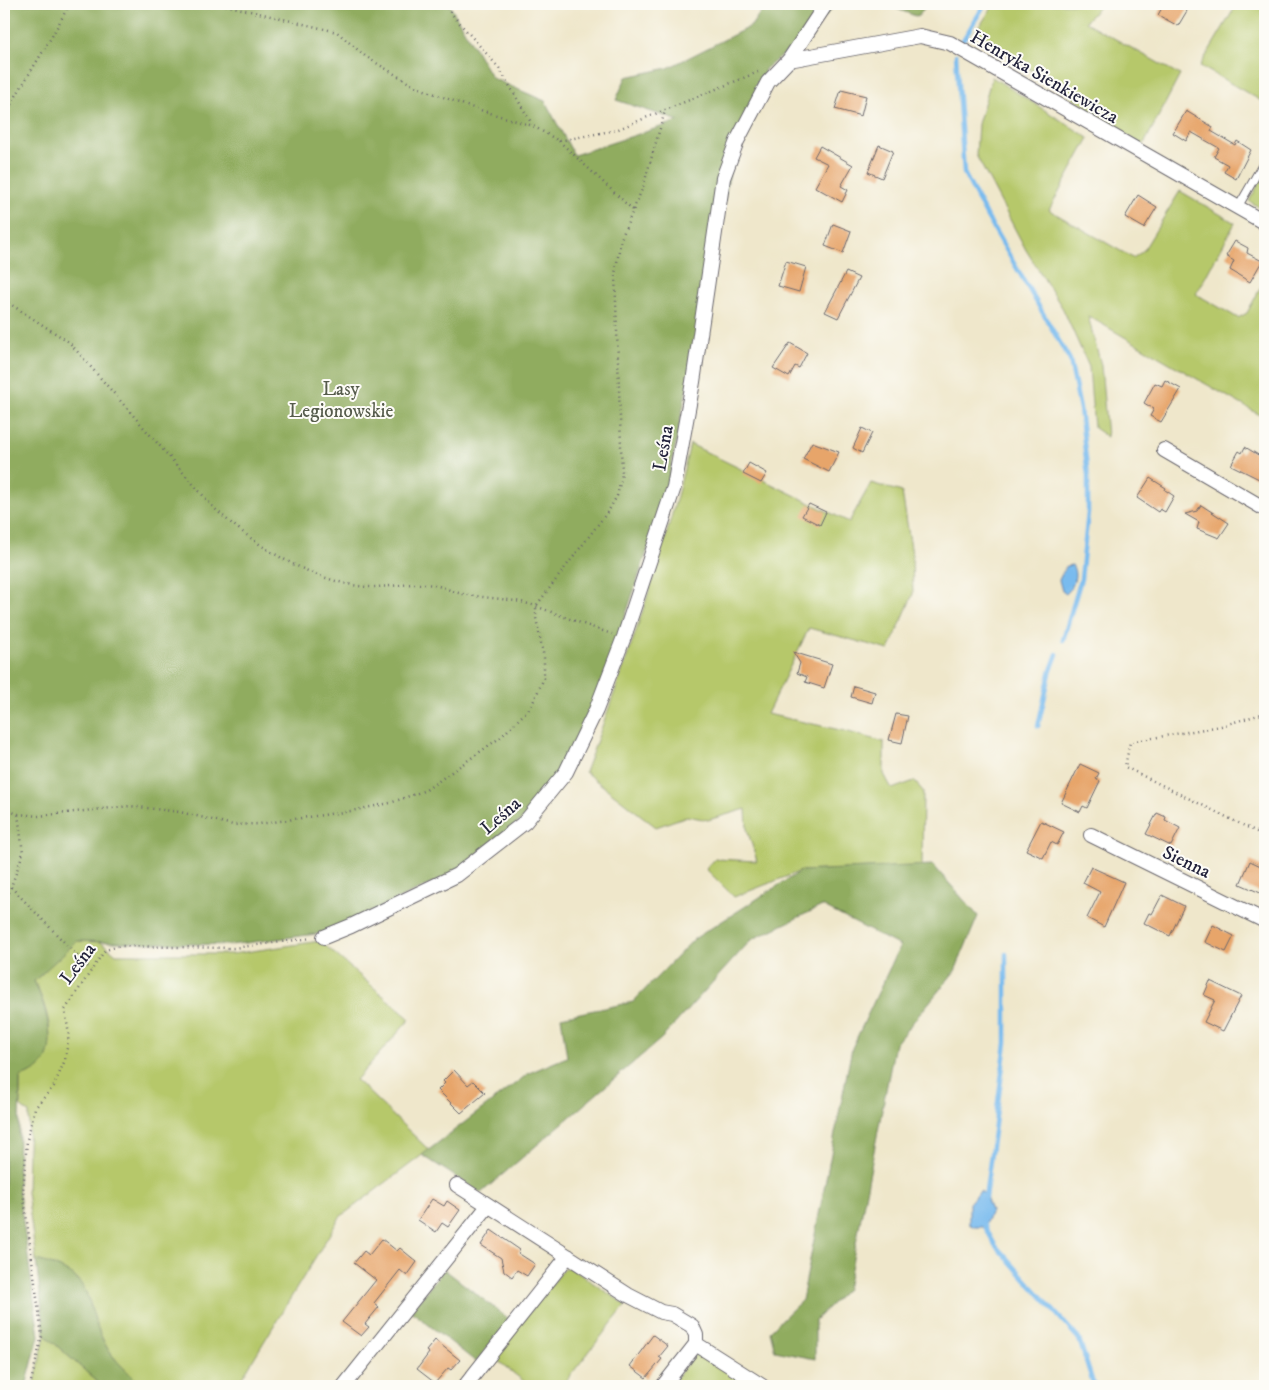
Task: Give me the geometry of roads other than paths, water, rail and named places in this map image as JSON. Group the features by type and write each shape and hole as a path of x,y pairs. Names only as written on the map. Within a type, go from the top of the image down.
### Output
{"street":[{"name":"Leśna","path":"324,937 457,875 525,822 566,772 596,710 624,637 674,487 693,382 724,178 737,141 768,82 788,60 826,4"},
{"name":"Henryka Sienkiewicza","path":"788,60 920,36 950,43 1265,223"},
{"path":"1164,450 1265,509"},
{"name":"Sienna","path":"1092,835 1265,921"},
{"path":"457,1185 646,1306 684,1319 696,1335 696,1344 663,1386"},
{"path":"344,1386 488,1206"},
{"path":"464,1386 568,1256"},
{"path":"696,1344 762,1386"}],"lane":[{"path":"1238,207 1265,160"}],"water":[{"path":"1072,565 1075,572 1074,580 1066,594 1062,591 1059,580 1066,566"},
{"path":"980,1191 985,1194 991,1211 984,1227 974,1227 969,1224 969,1203"}],"waterway":[{"path":"963,40 985,4"},
{"path":"956,55 964,173 986,215 1070,360 1080,409 1088,475 1088,512 1081,579 1063,640"},
{"path":"1038,726 1050,673 1057,654"},
{"path":"985,1198 1006,1043 1006,954"},
{"path":"983,1223 995,1245 1079,1339 1094,1386"}],"park label":[{"name":"Lasy Legionowskie","path":"341,399"}]}
